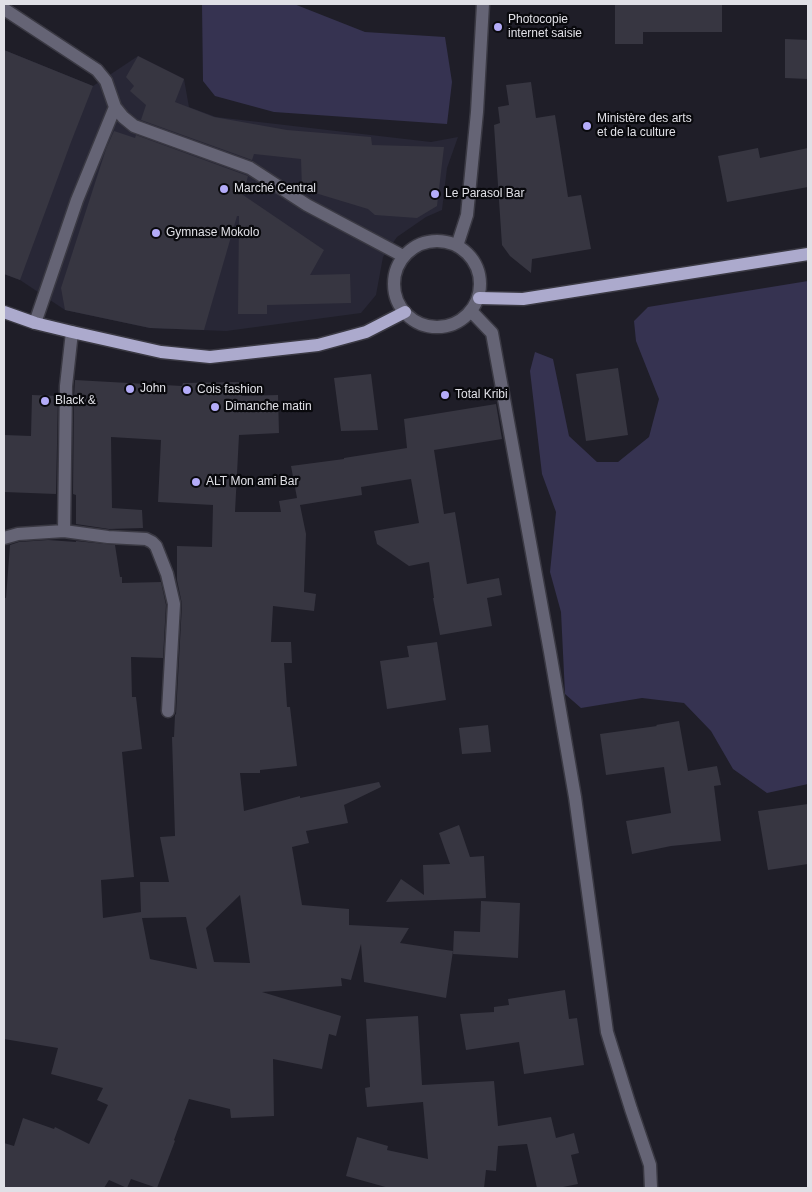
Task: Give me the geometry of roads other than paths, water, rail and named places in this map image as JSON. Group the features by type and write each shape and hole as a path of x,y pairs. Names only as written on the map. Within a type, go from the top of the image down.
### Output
{"main road":[{"path":"479,298 523,299 808,254"},
{"path":"4,312 35,323 161,352 210,357 318,345 366,332 405,312"}],"street":[{"path":"458,246 467,215 471,177 483,4"},
{"path":"4,9 97,70 106,81 114,108 134,126 250,168 307,205 404,256"},
{"path":"35,323 77,200 114,108"},
{"path":"435,240 446,241 458,246 469,255 478,268 481,282 479,298 472,311 460,321 446,326 431,326 416,322 405,312 397,299 394,284 396,269 404,256 412,248 423,243 435,240"},
{"path":"472,311 492,333 574,797 607,1032 650,1165 651,1188"},
{"path":"64,531 66,386 72,332"},
{"path":"4,538 18,534 64,531 146,540 156,546 167,574 174,604 168,711"}],"place":[{"name":"Photocopie internet saisie","path":"498,27"},
{"name":"Ministère des arts et de la culture","path":"587,126"},
{"name":"Marché Central","path":"224,189"},
{"name":"Le Parasol Bar","path":"435,194"},
{"name":"Gymnase Mokolo","path":"156,233"},
{"name":"John","path":"130,389"},
{"name":"Cois fashion","path":"187,390"},
{"name":"Total Kribi","path":"445,395"},
{"name":"Black &","path":"45,401"},
{"name":"Dimanche matin","path":"215,407"},
{"name":"ALT Mon ami Bar","path":"196,482"}]}
